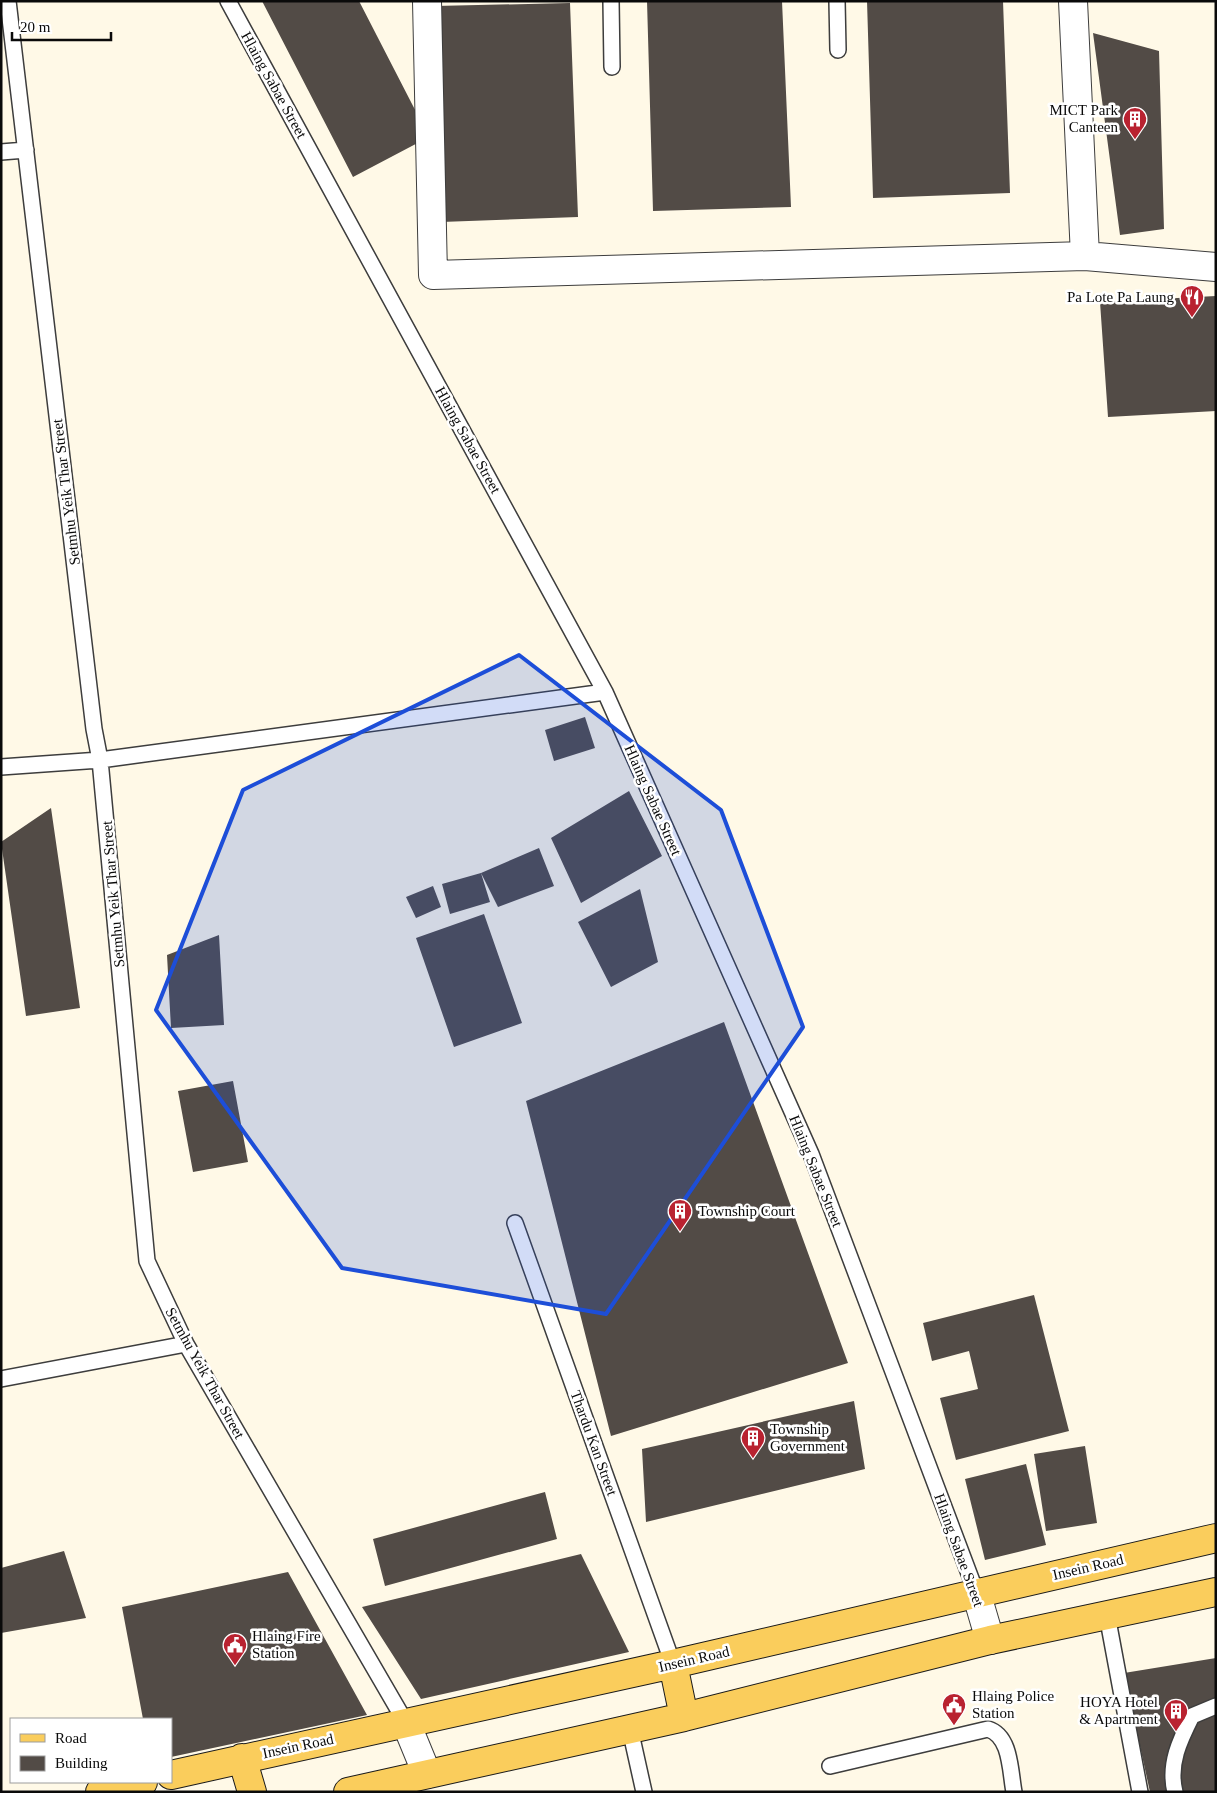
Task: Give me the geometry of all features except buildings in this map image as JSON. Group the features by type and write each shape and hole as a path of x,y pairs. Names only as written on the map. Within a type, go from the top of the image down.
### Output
{"main road":[{"name":"Insein Road","path":"172,1775 673,1664 976,1592 1216,1538"},
{"path":"348,1792 684,1717 990,1640 1216,1592"},
{"path":"673,1664 684,1717"},
{"path":"242,1758 252,1792"},
{"path":"100,1792 139,1783"}],"street":[{"path":"427,1 433,275 1085,256 1216,267"},
{"path":"1073,1 1085,256"},
{"name":"Hlaing Sabae Street","path":"976,1592 990,1640"},
{"path":"406,1723 427,1774"}],"lane":[{"name":"Setmhu Yeik Thar Street","path":"8,1 94,729 100,760 146,1261 186,1344 406,1723"},
{"name":"Hlaing Sabae Street","path":"228,1 605,692 811,1154 976,1592"},
{"path":"611,1 612,68"},
{"path":"838,1 838,50"},
{"path":"1,152 26,150"},
{"path":"1,767 100,760 605,692"},
{"name":"Thardu Kan Street","path":"514,1223 673,1664"},
{"path":"1,1379 186,1344"},
{"path":"1107,1615 1140,1792"},
{"path":"1175,1792 1172,1779 1176,1748 1192,1716 1216,1706"},
{"path":"630,1729 644,1792"},
{"path":"830,1766 988,1729 997,1732 1003,1739 1014,1792"}],"highlighted area":[{"path":"519,655 721,810 803,1027 606,1314 342,1268 156,1010 243,790"}],"place":[{"name":"MICT Park Canteen","path":"1135,140"},
{"name":"Pa Lote Pa Laung","path":"1192,318"},
{"name":"Township Court","path":"680,1232"},
{"name":"Township Government","path":"753,1459"},
{"name":"Hlaing Fire Station","path":"235,1666"},
{"name":"Hlaing Police Station","path":"954,1726"},
{"name":"HOYA Hotel & Apartment","path":"1176,1732"}]}
